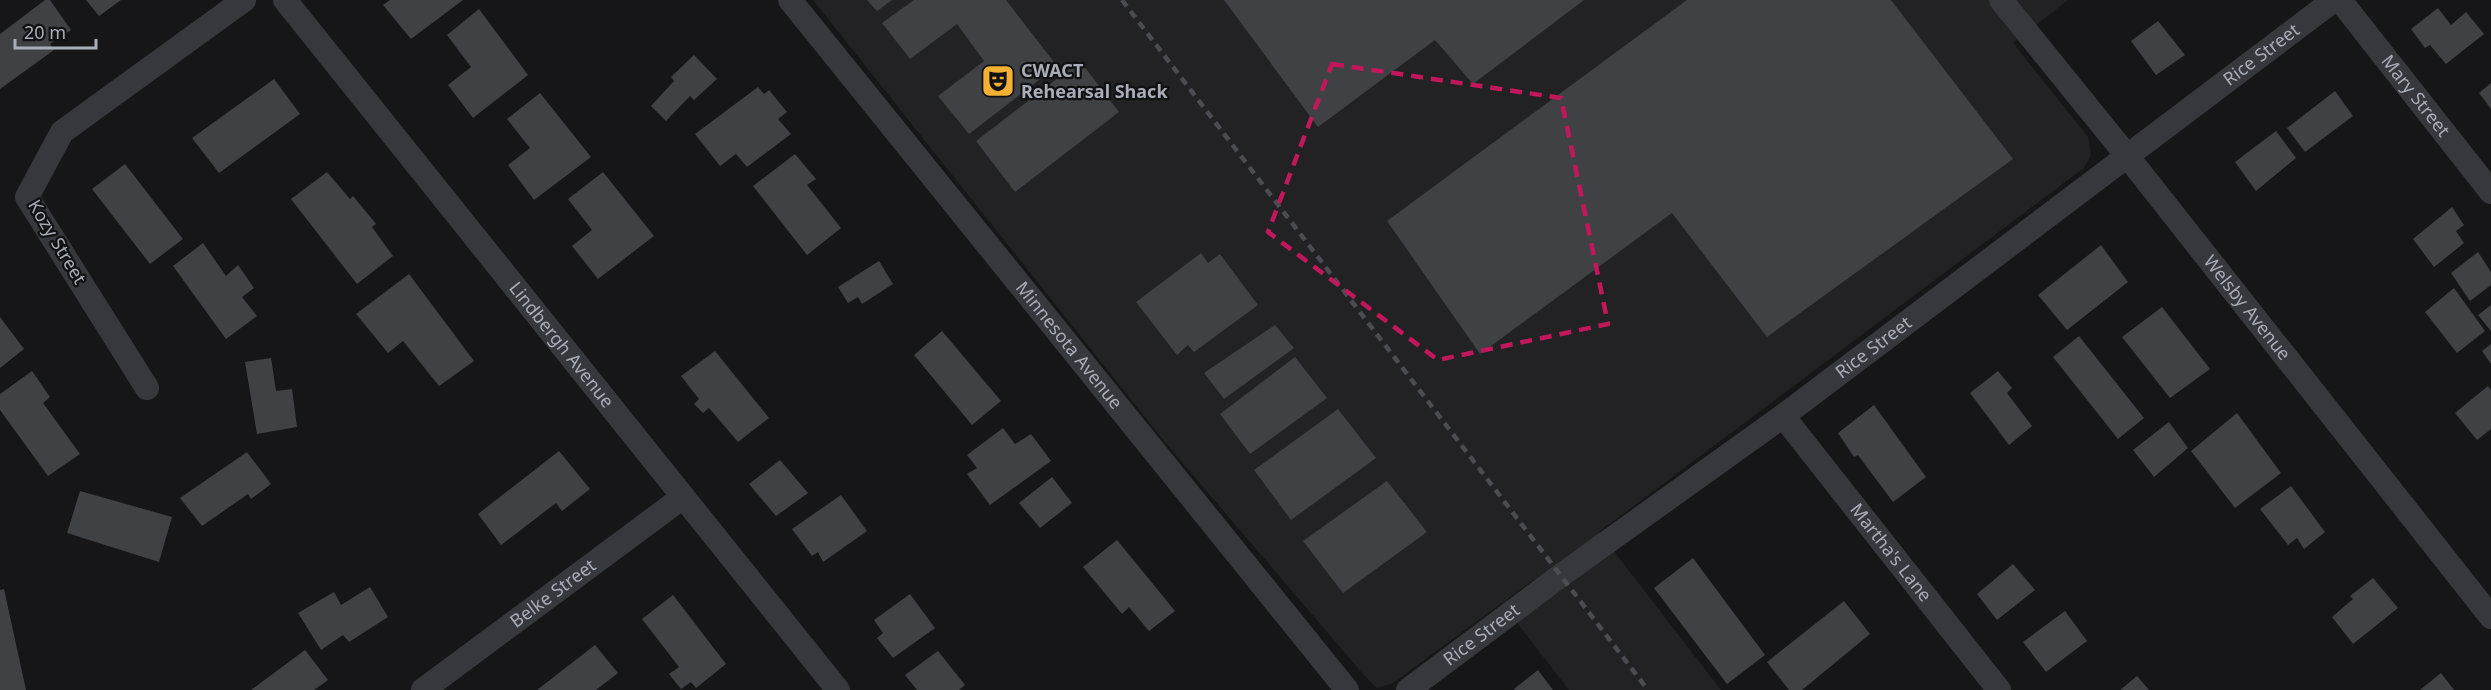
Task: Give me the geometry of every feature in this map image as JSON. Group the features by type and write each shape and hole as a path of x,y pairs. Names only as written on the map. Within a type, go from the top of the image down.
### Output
{"street":[{"name":"Kozy Street","path":"147,388 27,197 62,132 244,0"},
{"name":"Lindbergh Avenue","path":"285,0 838,690"},
{"name":"Minnesota Avenue","path":"790,0 1347,690"},
{"name":"Welsby Avenue","path":"2001,0 2128,157 2491,617"},
{"name":"Rice Street","path":"1408,690 1570,569 1783,416 2334,0"},
{"name":"Mary Street","path":"2340,0 2491,192"},
{"name":"Martha's Lane","path":"1783,416 1999,690"},
{"name":"Belke Street","path":"423,690 683,496"}],"highlighted area":[{"path":"1332,64 1561,98 1608,324 1438,360 1268,232"}],"shaded area":[{"path":"813,0 2068,0 2013,43 2088,137 2091,155 2084,168 1599,532 1721,690 1569,690 1510,614 1544,588 1536,578 1393,683 1377,688 1168,446"}],"building":[{"path":"45,0 50,0 71,30 50,44 54,50 0,89 0,34"},
{"path":"86,0 121,0 99,16"},
{"path":"390,0 463,0 411,39 383,5"},
{"path":"867,0 892,0 877,11"},
{"name":"CWACT Rehearsal Shack","path":"914,0 1006,0 1057,66 969,134 938,96 984,61 957,24 910,59 882,23"},
{"path":"1224,0 1584,0 1473,84 1435,40 1318,127"},
{"path":"1687,0 1891,0 2013,159 1767,337 1672,213 1480,354 1387,221"},
{"path":"2438,8 2451,25 2466,12 2484,34 2446,64 2430,45 2425,48 2411,29"},
{"path":"479,9 528,75 473,118 448,85 471,67 447,35"},
{"path":"2158,21 2185,55 2156,75 2131,41"},
{"path":"694,55 717,79 694,100 690,96 666,121 651,106 674,81 671,77"},
{"path":"1080,61 1119,112 1015,192 976,141"},
{"path":"274,79 300,114 219,173 192,138"},
{"path":"2491,83 2491,109 2479,93"},
{"path":"758,87 764,94 769,90 787,112 778,119 791,134 747,167 736,154 720,166 695,134"},
{"path":"2335,91 2353,116 2305,152 2287,128"},
{"path":"540,93 591,157 534,200 508,165 530,148 507,119"},
{"path":"2276,131 2296,158 2256,191 2235,162"},
{"path":"795,154 816,179 807,185 841,228 807,255 753,186"},
{"path":"125,164 183,239 150,264 92,189"},
{"path":"327,172 350,199 353,196 376,224 372,227 393,256 357,284 291,199"},
{"path":"603,172 654,236 598,279 572,246 592,230 568,199"},
{"path":"2452,207 2464,225 2456,231 2464,243 2434,267 2413,239"},
{"path":"203,243 226,276 238,265 254,288 242,297 257,316 226,339 173,266"},
{"path":"2101,245 2128,282 2067,330 2038,295"},
{"path":"2478,252 2491,272 2491,285 2470,301 2451,273"},
{"path":"1201,253 1208,263 1220,254 1258,305 1194,352 1188,345 1177,355 1136,302"},
{"path":"879,261 893,284 862,304 858,297 848,303 838,287"},
{"path":"409,274 474,361 439,386 403,341 388,353 356,314"},
{"path":"2454,288 2485,331 2457,353 2425,312"},
{"path":"2491,305 2491,331 2478,315"},
{"path":"2162,307 2210,369 2170,398 2122,337"},
{"path":"0,317 24,349 0,368"},
{"path":"1275,325 1294,348 1224,399 1204,373"},
{"path":"942,331 1001,401 972,425 914,355"},
{"path":"2079,336 2144,418 2118,439 2053,357"},
{"path":"2491,344 2491,364 2482,351"},
{"path":"715,351 769,418 738,442 709,408 703,413 694,404 699,399 681,376"},
{"path":"1295,357 1327,398 1250,454 1220,414"},
{"path":"271,358 276,391 292,389 297,427 257,434 245,362"},
{"path":"32,371 50,397 43,403 80,454 48,476 0,410 0,394"},
{"path":"1998,371 2012,388 2007,393 2032,426 2009,445 1970,393"},
{"path":"2488,386 2491,390 2491,429 2477,440 2455,413"},
{"path":"1874,405 1926,477 1893,502 1858,455 1854,457 1838,433"},
{"path":"1338,409 1376,458 1291,520 1254,470"},
{"path":"2237,413 2281,473 2235,508 2191,451"},
{"path":"2169,422 2188,448 2154,477 2133,450"},
{"path":"1003,428 1015,444 1031,434 1051,461 990,505 967,474 977,468 967,455"},
{"path":"559,451 590,489 562,511 556,503 501,545 478,514"},
{"path":"247,452 271,484 251,499 248,494 202,526 180,498"},
{"path":"780,460 808,493 776,516 749,484"},
{"path":"1052,477 1072,503 1040,528 1019,503"},
{"path":"1387,481 1427,532 1343,593 1303,541"},
{"path":"2291,486 2325,532 2304,549 2297,538 2288,545 2260,509"},
{"path":"80,491 172,517 159,562 67,533"},
{"path":"841,495 867,531 823,562 818,552 812,556 792,529"},
{"path":"1117,540 1175,611 1149,631 1129,607 1122,614 1083,567"},
{"path":"1693,558 1765,655 1727,684 1654,588"},
{"path":"2013,564 2035,590 1997,620 1977,594"},
{"path":"2373,578 2398,608 2353,644 2332,617 2353,599 2350,596"},
{"path":"370,587 388,617 349,642 343,635 321,650 298,613 334,592 341,605"},
{"path":"4,589 26,690 0,690 0,590"},
{"path":"910,594 935,628 893,658 877,638 883,633 874,620"},
{"path":"673,595 726,664 696,688 691,682 681,689 669,674 679,667 642,619"},
{"path":"1844,601 1870,634 1802,690 1789,690 1767,662"},
{"path":"2065,611 2087,641 2046,672 2023,642"},
{"path":"595,645 618,673 596,690 537,690"},
{"path":"305,650 328,680 314,690 251,690"},
{"path":"938,651 965,685 959,690 917,690 905,675"},
{"path":"1538,670 1553,690 1514,689"},
{"path":"2441,673 2454,690 2420,690"},
{"path":"2137,676 2149,690 2120,690"}],"railway":[{"path":"1122,0 1648,690"}],"place":[{"name":"CWACT Rehearsal Shack","path":"998,81"}]}
